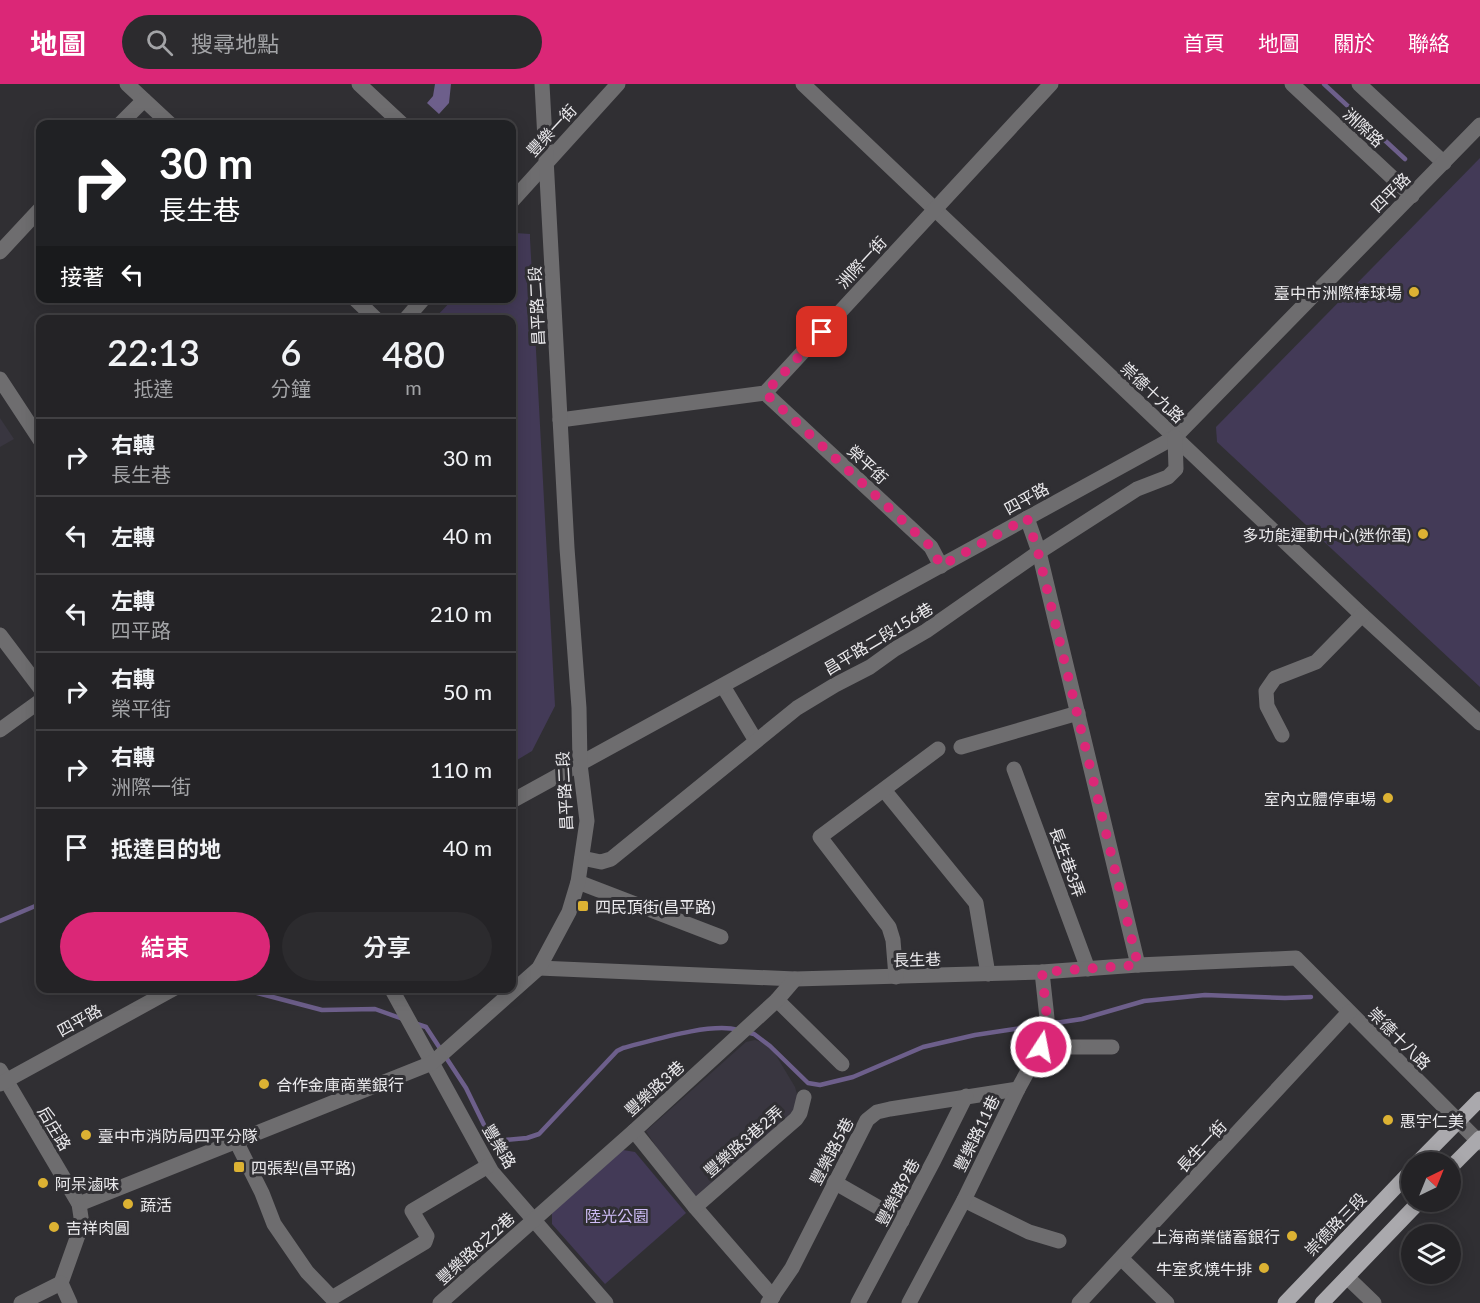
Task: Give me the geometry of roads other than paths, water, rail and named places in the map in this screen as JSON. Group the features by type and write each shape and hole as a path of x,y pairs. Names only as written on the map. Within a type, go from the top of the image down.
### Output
{"main road":[{"path":"1428,1152 1480,1099"},
{"path":"1461,1157 1479,1140"},
{"name":"崇德路三段","path":"1285,1303 1401,1182"},
{"path":"1322,1303 1409,1212"}],"street":[{"path":"127,84 166,120"},
{"path":"358,84 398,120"},
{"name":"昌平路二段","path":"516,988 539,968 569,912 578,882 587,821 580,764 579,708 568,559 542,84"},
{"name":"豐樂一街","path":"516,196 618,84"},
{"name":"崇德十九路","path":"803,84 1362,615 1480,723"},
{"name":"洲際一街","path":"765,393 1051,84"},
{"name":"洲際路","path":"1292,84 1412,196"},
{"name":"洲際路","path":"1359,84 1444,163"},
{"path":"124,120 144,100"},
{"name":"四平路","path":"516,799 1175,437 1480,125"},
{"path":"0,252 36,213"},
{"path":"359,303 372,315"},
{"path":"409,315 420,303"},
{"path":"0,379 36,434"},
{"path":"560,420 765,393"},
{"name":"榮平街","path":"765,393 931,547 941,566"},
{"name":"昌平路二段156巷","path":"582,858 601,862 611,859 797,708 870,667 926,631 1038,552 1137,489 1168,477 1176,469 1175,437"},
{"path":"1027,518 1038,552 1078,713 1138,965"},
{"path":"1282,735 1267,706 1266,691 1275,678 1316,662 1362,615"},
{"path":"0,635 36,683"},
{"path":"723,686 756,741"},
{"path":"0,730 36,704"},
{"path":"961,747 1078,713"},
{"path":"896,977 889,927 820,837 938,749"},
{"name":"長生巷3弄","path":"1014,769 1088,969"},
{"path":"884,790 976,903 988,974"},
{"path":"578,882 722,937"},
{"name":"長生巷","path":"539,968 795,979 1042,972 1296,958"},
{"name":"崇德十八路","path":"1296,958 1479,1140"},
{"name":"豐樂路11巷","path":"909,1303 1041,1047 1047,1018 1042,972"},
{"name":"豐樂路3巷","path":"533,1221 777,1000 795,979"},
{"name":"四平路","path":"2,1078 165,993"},
{"name":"豐樂路","path":"394,993 488,1166 606,1303"},
{"name":"昌平路二段","path":"79,1204 432,1063 511,993"},
{"path":"777,1000 842,1064"},
{"name":"長生一街","path":"1079,1303 1349,1012"},
{"path":"1041,1047 1112,1047"},
{"name":"后庄路","path":"2,1078 79,1204"},
{"name":"豐樂路5巷","path":"770,1300 792,1268 867,1120 878,1112 1018,1089"},
{"name":"豐樂路9巷","path":"858,1303 966,1096"},
{"name":"豐樂路3巷2弄","path":"695,1207 796,1119 804,1097"},
{"path":"634,1131 770,1300"},
{"path":"236,1141 262,1193 274,1224 307,1272 332,1298 425,1242 427,1236 412,1211 488,1166"},
{"path":"834,1182 902,1221"},
{"path":"964,1200 1029,1232 1059,1241"},
{"path":"70,1303 61,1283 82,1224 79,1204"},
{"name":"豐樂路8之2巷","path":"440,1303 533,1221"},
{"path":"1122,1259 1167,1303"},
{"path":"1347,1277 1374,1303"},
{"path":"21,1303 61,1283"}],"waterway":[{"path":"1324,84 1405,159"},
{"path":"0,921 36,906"},
{"path":"257,993 322,1010 375,1009 403,1019"},
{"path":"746,1032 754,1034 770,1046 808,1083 820,1085 853,1077 923,1047 975,1035 1082,1019 1144,1001 1205,995 1311,997"},
{"path":"417,1024 426,1027 466,1088 487,1131 504,1140 527,1138 539,1134 617,1051 623,1048 697,1030 713,1028 738,1030"}],"place":[{"name":"臺中市洲際棒球場","path":"1414,292"},
{"name":"多功能運動中心(迷你蛋)","path":"1423,534"},
{"name":"室內立體停車場","path":"1388,798"},
{"name":"四民頂街(昌平路)","path":"583,906"},
{"name":"合作金庫商業銀行","path":"264,1084"},
{"name":"惠宇仁美","path":"1388,1120"},
{"name":"臺中市消防局四平分隊","path":"86,1135"},
{"name":"四張犁(昌平路)","path":"239,1167"},
{"name":"阿呆滷味","path":"43,1183"},
{"name":"蔬活","path":"128,1204"},
{"name":"吉祥肉圓","path":"54,1227"},
{"name":"上海商業儲蓄銀行","path":"1292,1236"},
{"name":"牛室炙燒牛排","path":"1264,1268"}],"park label":[{"name":"陸光公園","path":"617,1215"}]}
